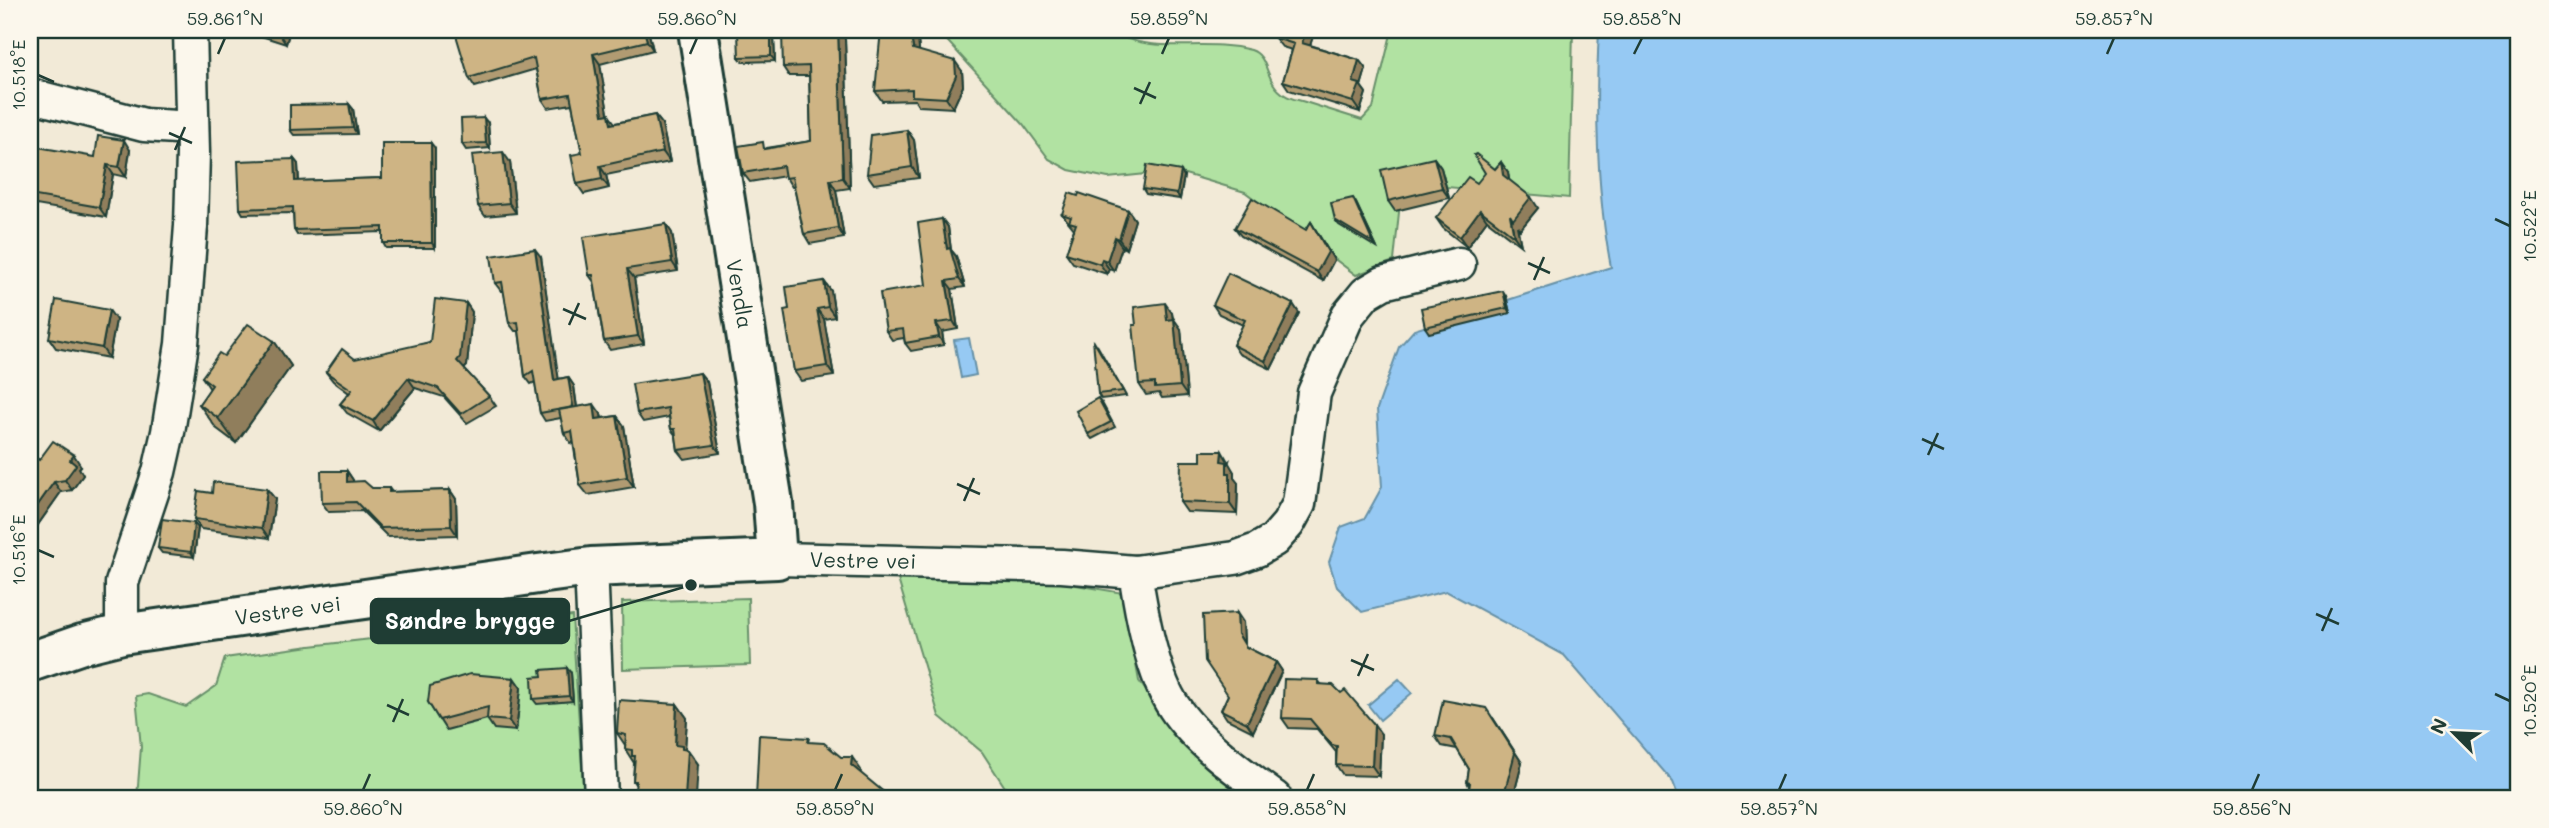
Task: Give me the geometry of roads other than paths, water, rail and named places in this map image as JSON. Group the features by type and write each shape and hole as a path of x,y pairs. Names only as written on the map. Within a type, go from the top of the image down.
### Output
{"street":[{"path":"122,634 122,583 159,472 182,344 190,263 190,30"},
{"name":"Vendla","path":"698,30 773,503 776,559"},
{"path":"30,95 144,125 192,128"},
{"name":"Vestre vei","path":"30,662 122,634 590,567 776,559 1062,566 1135,572 1235,558 1274,540 1300,505 1314,393 1348,315 1366,293 1383,283 1459,264"},
{"path":"590,567 601,798"},
{"path":"1135,572 1155,659 1174,708 1212,747 1275,798"}],"water":[{"path":"1599,30 2519,30 2519,798 1679,798 1673,782 1564,655 1446,591 1362,612 1337,587 1329,562 1341,527 1365,518 1382,487 1377,409 1399,347 1414,330 1611,267 1602,209 1598,149"},
{"path":"969,338 976,375 961,378 954,340"},
{"path":"1399,679 1412,693 1380,720 1368,705"}],"place":[{"name":"Søndre brygge","path":"691,585"}]}
